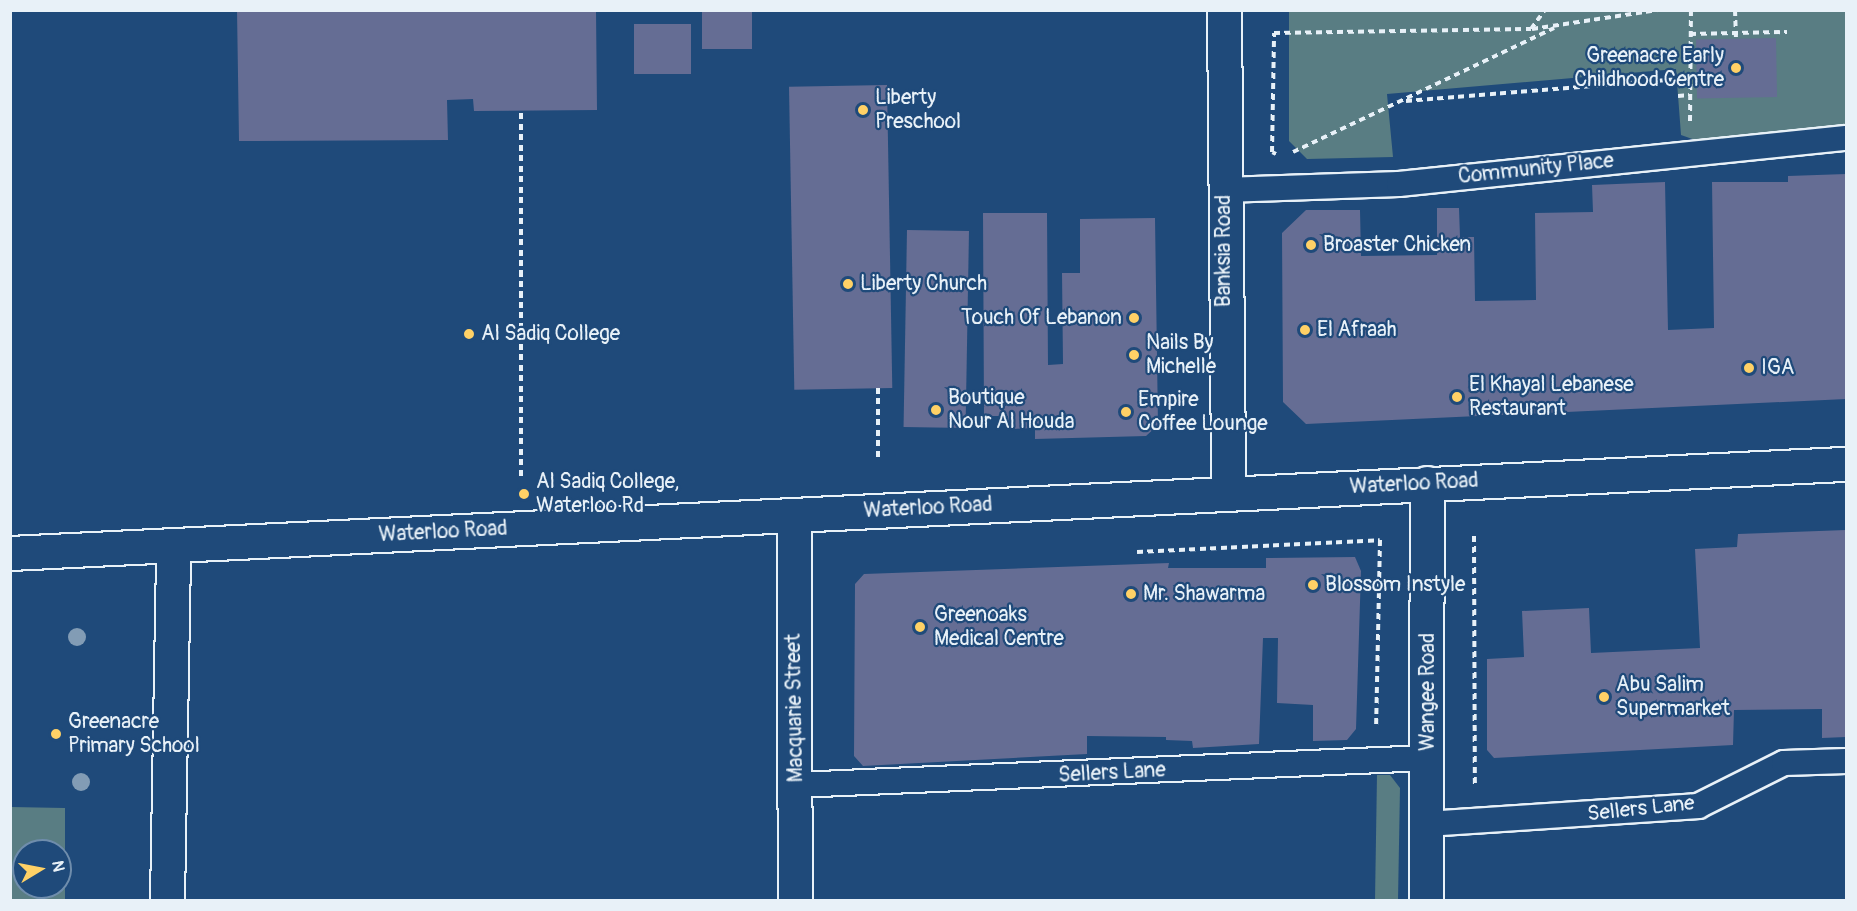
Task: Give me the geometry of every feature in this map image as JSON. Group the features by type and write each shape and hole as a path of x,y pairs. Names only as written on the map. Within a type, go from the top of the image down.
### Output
{"main road":[{"name":"Banksia Road","path":"1224,10 1228,492"},
{"name":"Waterloo Road","path":"10,553 1228,492 1846,464"},
{"name":"Wangee Road","path":"1426,900 1427,483"},
{"name":"Macquarie Street","path":"794,515 792,744 796,785 795,900"},
{"path":"167,900 173,545"}],"lane":[{"name":"Community Place","path":"1224,190 1399,184 1846,138"},
{"name":"Sellers Lane","path":"796,785 1428,758"},
{"name":"Sellers Lane","path":"1427,824 1698,806 1784,763 1846,761"}],"path":[{"path":"1531,29 1545,10"},
{"path":"1282,158 1272,152 1274,33 1554,28 1658,10"},
{"path":"1690,124 1691,10"},
{"path":"1735,10 1736,39"},
{"path":"1291,154 1554,28"},
{"path":"1690,34 1787,32"},
{"path":"1402,101 1689,78"},
{"path":"1677,96 1689,95"},
{"path":"521,476 522,111"},
{"path":"878,388 878,461"},
{"path":"1474,536 1475,795"},
{"path":"1137,552 1380,540 1376,731"}],"green space":[{"path":"1289,11 1846,11 1846,129 1698,141 1681,135 1676,69 1387,94 1393,157 1307,159 1289,141"},
{"path":"1377,775 1390,775 1400,788 1398,900 1375,900"},
{"path":"11,807 65,808 65,839 12,839 12,899 65,900 11,900"}],"building":[{"path":"237,10 596,10 597,110 474,111 473,99 447,100 448,140 239,141"},
{"path":"702,10 752,10 752,49 702,49"},
{"path":"634,24 691,24 691,74 634,74"},
{"name":"Greenacre Early Childhood Centre","path":"1776,38 1777,97 1697,98 1696,39"},
{"path":"887,85 892,388 794,390 789,87"},
{"path":"1846,174 1846,399 1306,424 1283,402 1282,233 1306,210 1360,210 1361,256 1437,255 1437,208 1459,208 1460,237 1474,237 1475,301 1536,300 1535,213 1593,212 1592,185 1665,182 1668,330 1714,328 1712,182 1788,182 1788,176"},
{"path":"983,213 1047,213 1048,365 1063,364 1062,273 1080,273 1080,219 1155,218 1158,425 1146,436 1035,439 1035,428 1008,429 1008,416 984,416"},
{"path":"907,230 969,231 966,428 904,427"},
{"path":"1846,530 1846,737 1822,738 1822,709 1734,710 1733,745 1494,758 1487,750 1487,659 1524,657 1522,611 1589,608 1591,653 1700,648 1695,549 1737,547 1738,534"},
{"path":"1355,557 1361,571 1356,729 1347,740 1313,741 1313,705 1277,703 1278,638 1263,638 1259,744 1193,748 1192,741 1166,740 1166,737 1087,736 1087,754 863,766 854,756 855,584 864,574 1169,563 1168,568 1266,568 1266,558"}],"place":[{"name":"Greenacre Early Childhood Centre","path":"1736,68"},
{"name":"Liberty Preschool","path":"863,110"},
{"name":"Broaster Chicken","path":"1311,245"},
{"name":"Liberty Church","path":"848,284"},
{"name":"Touch Of Lebanon","path":"1134,318"},
{"name":"El Afraah","path":"1305,330"},
{"name":"Al Sadiq College","path":"469,334"},
{"name":"Nails By Michelle","path":"1134,355"},
{"name":"IGA","path":"1749,368"},
{"name":"El Khayal Lebanese Restaurant","path":"1457,397"},
{"name":"Boutique Nour Al Houda","path":"936,410"},
{"name":"Empire Coffee Lounge","path":"1126,412"},
{"name":"Al Sadiq College, Waterloo Rd","path":"524,494"},
{"name":"Blossom Instyle","path":"1313,585"},
{"name":"Mr. Shawarma","path":"1131,594"},
{"name":"Greenoaks Medical Centre","path":"920,627"},
{"name":"Abu Salim Supermarket","path":"1604,697"},
{"name":"Greenacre Primary School","path":"56,734"}]}
